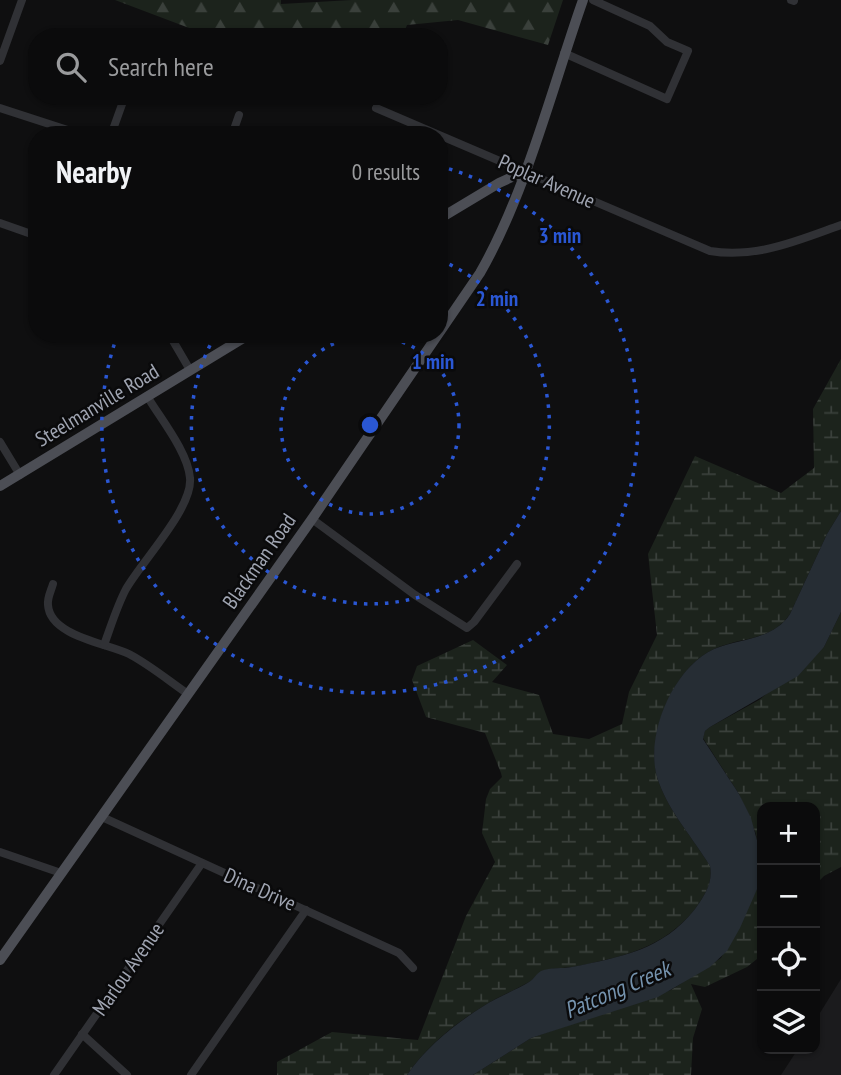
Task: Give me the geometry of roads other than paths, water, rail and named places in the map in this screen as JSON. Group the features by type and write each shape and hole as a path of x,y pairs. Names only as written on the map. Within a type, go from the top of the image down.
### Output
{"main road":[{"name":"Blackman Road","path":"448,320 480,273 500,235 525,171 583,0"},
{"path":"448,214 525,171"},
{"name":"Steelmanville Road","path":"0,486 235,343"},
{"name":"Blackman Road","path":"0,960 312,519 432,343"}],"street":[{"path":"0,61 22,0"},
{"path":"564,53 667,99 688,51 667,42 650,26 593,0"},
{"path":"114,126 122,105"},
{"path":"0,108 55,126"},
{"name":"Poplar Avenue","path":"376,108 419,126"},
{"path":"235,126 239,115"},
{"name":"Poplar Avenue","path":"448,138 668,235 715,252 761,251 841,225"},
{"path":"0,223 28,233"},
{"path":"174,343 190,370"},
{"path":"104,645 127,587 182,508 190,486 190,476 183,456 147,396"},
{"path":"0,442 20,475"},
{"path":"312,519 415,595 467,628 517,564"},
{"path":"53,584 47,605 56,622 69,632 135,657 188,694"},
{"name":"Dina Drive","path":"102,817 399,953 413,968"},
{"path":"0,852 61,873"},
{"name":"Marlou Avenue","path":"54,1075 202,863"},
{"path":"191,1075 306,910"},
{"path":"82,1034 127,1075"}],"water":[{"name":"Patcong Creek","path":"841,511 841,612 824,647 798,676 710,727 705,731 703,739 739,794 751,818 757,840 757,889 727,951 710,967 658,997 531,1038 473,1075 407,1075 423,1055 451,1029 488,1003 529,982 541,971 568,968 640,950 669,934 695,909 705,894 711,872 710,866 675,815 659,783 655,747 664,707 685,672 699,658 724,645 766,634 783,623 790,614 827,534"}]}
